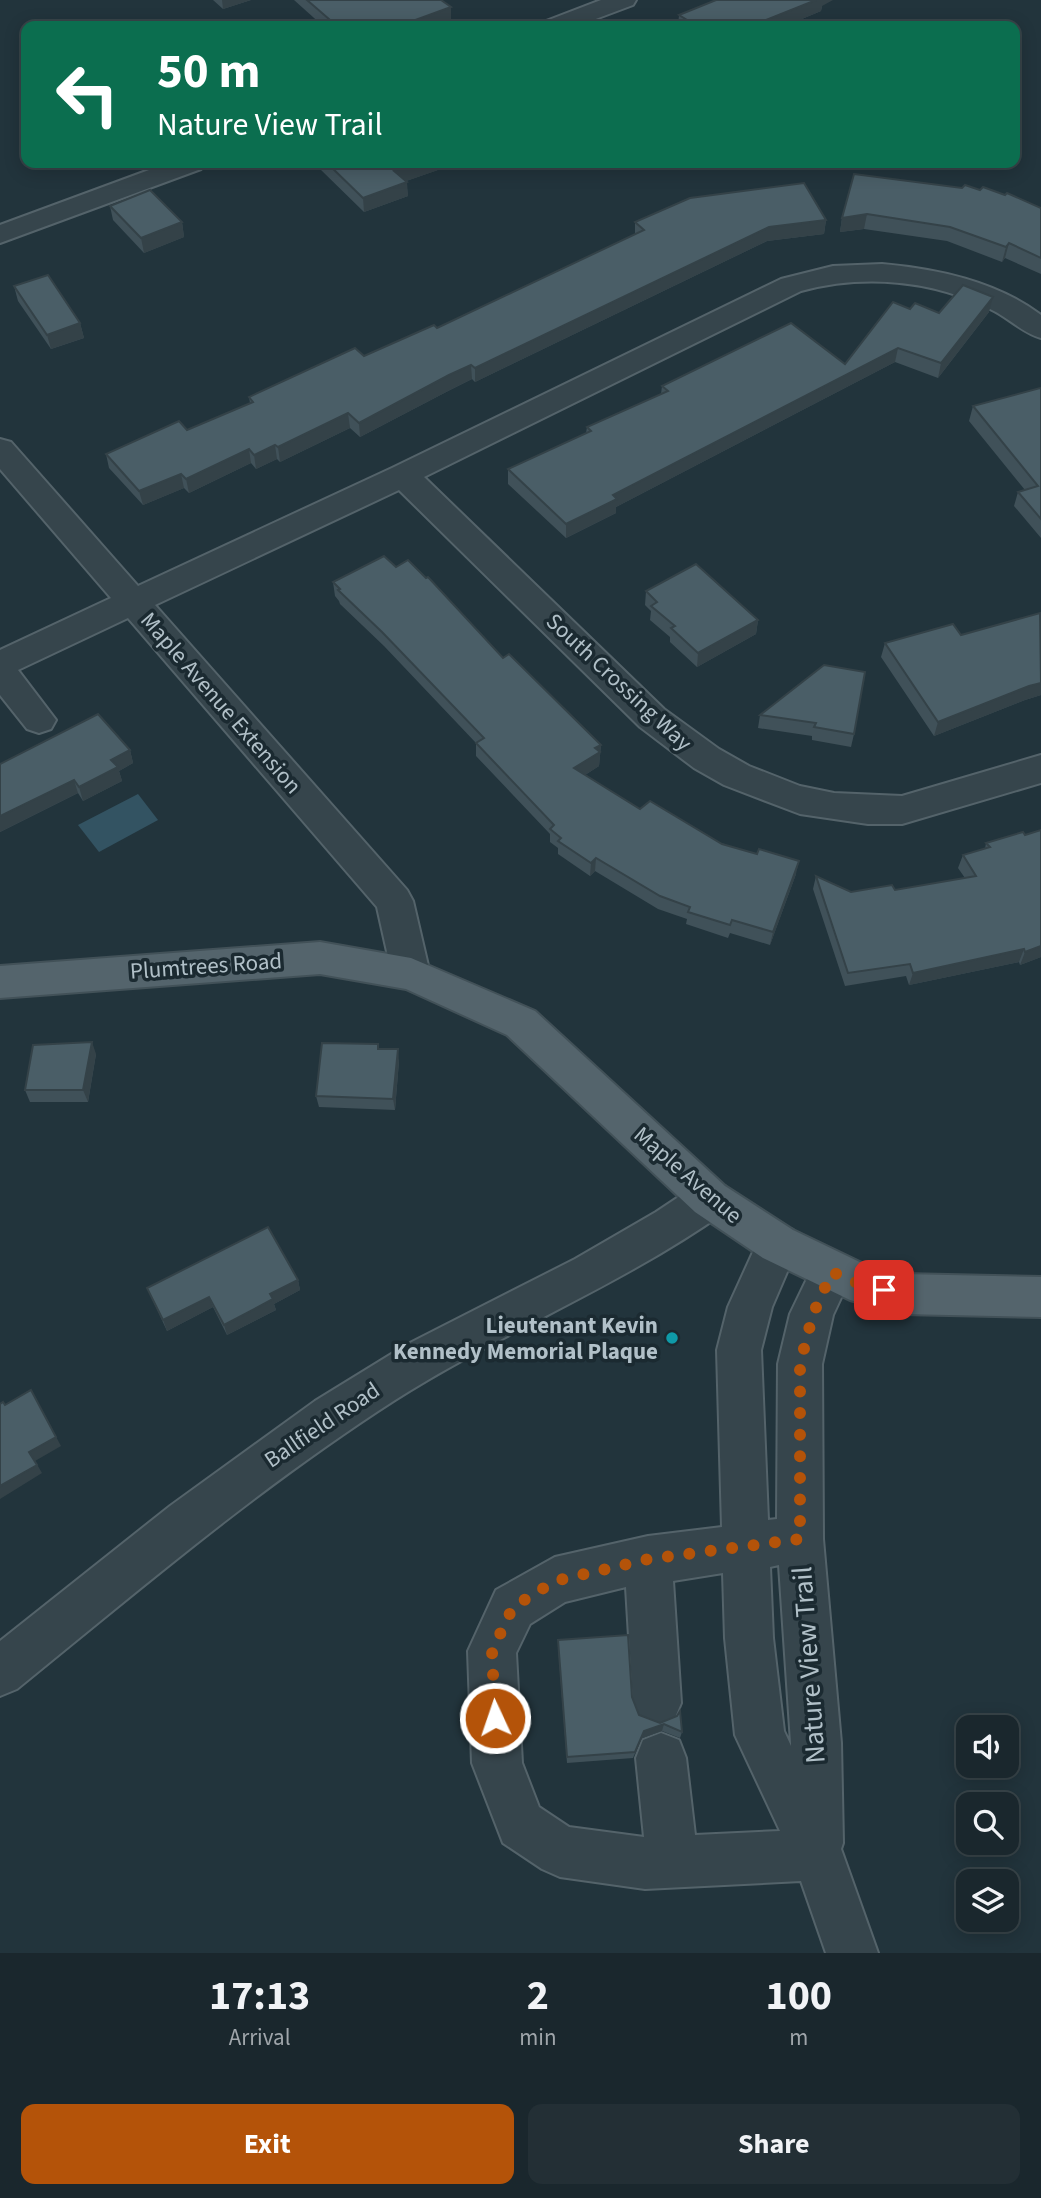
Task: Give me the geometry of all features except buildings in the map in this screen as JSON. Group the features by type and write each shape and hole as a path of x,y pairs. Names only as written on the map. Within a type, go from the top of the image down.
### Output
{"main road":[{"name":"Plumtrees Road","path":"0,982 320,958 411,974"},
{"name":"Maple Avenue","path":"411,974 521,1023 710,1199 779,1244 832,1272 865,1286 902,1294 1041,1297"}],"street":[{"path":"568,21 624,0"},
{"path":"0,235 179,168"},
{"path":"0,664 403,475 790,285 827,276 861,272 909,276 958,287 1003,305 1041,329"},
{"name":"Maple Avenue Extension","path":"0,449 394,901 411,974"},
{"name":"South Crossing Way","path":"403,475 680,743 722,769 772,791 817,805 905,810 1041,769"},
{"path":"0,671 39,720"},
{"name":"Ballfield Road","path":"0,1672 240,1481 383,1383 645,1242 710,1199"},
{"name":"Nature View Trail","path":"779,1244 750,1307 739,1350 748,1638 760,1735 818,1855 852,1953"},
{"name":"Nature View Trail","path":"818,1855 816,1743 800,1539 800,1364 813,1314 832,1272"},
{"path":"800,1539 649,1559 555,1581 513,1607 492,1651 497,1763 521,1825 560,1851 645,1863 818,1855"},
{"path":"649,1559 657,1703"},
{"path":"661,1758 672,1861"}],"water":[{"path":"138,794 158,820 99,852 78,825"}],"place":[{"name":"Lieutenant Kevin Kennedy Memorial Plaque","path":"672,1338"}],"route":[{"path":"495,1718 492,1651 513,1607 555,1581 605,1567 649,1559 800,1539 800,1364 813,1314 832,1272 865,1286 884,1290"}]}
